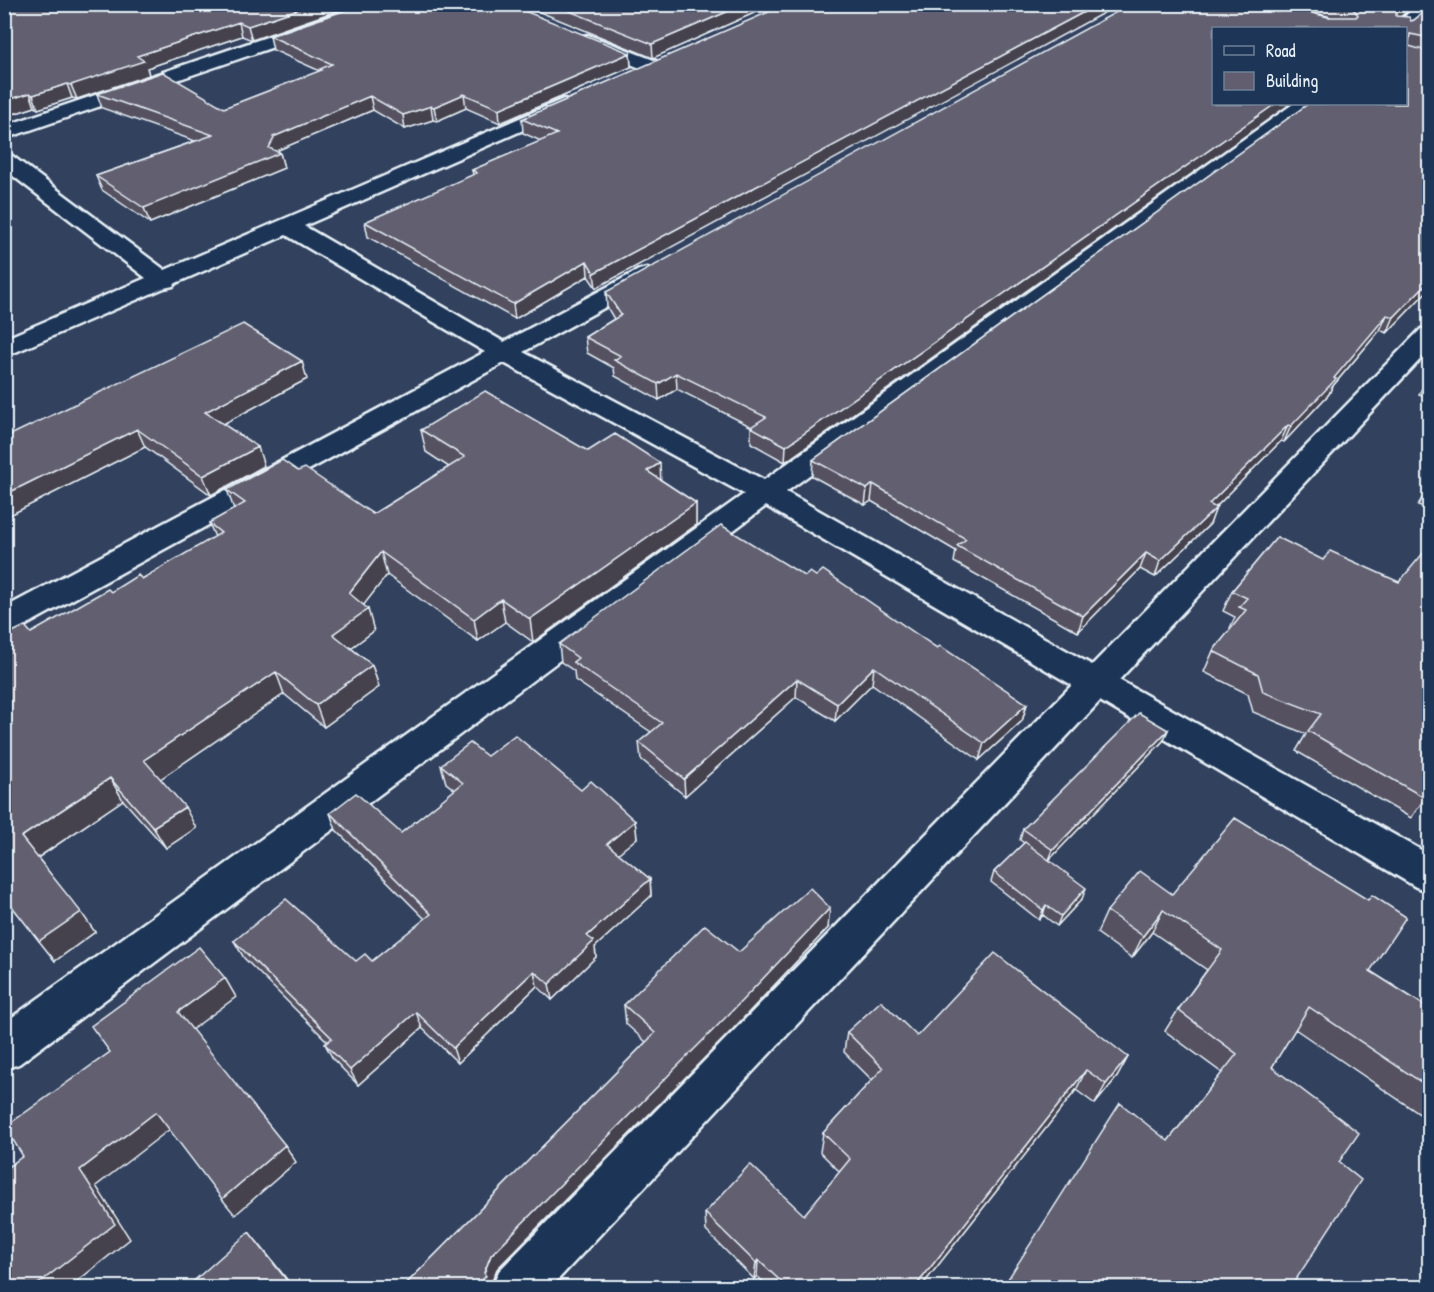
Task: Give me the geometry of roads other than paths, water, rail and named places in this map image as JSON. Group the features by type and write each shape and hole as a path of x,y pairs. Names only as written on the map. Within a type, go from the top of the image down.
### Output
{"street":[{"path":"4,133 382,4"},
{"path":"1252,4 1338,27"},
{"path":"1402,27 1429,4"},
{"path":"1234,8 1307,27"},
{"path":"575,35 652,66"},
{"path":"631,75 673,57"},
{"path":"4,350 577,99"},
{"path":"4,1049 765,493 1304,105"},
{"path":"4,159 165,280"},
{"path":"287,226 505,352 765,493 1430,875"},
{"path":"4,623 672,261"},
{"path":"516,1287 1430,334"}]}
